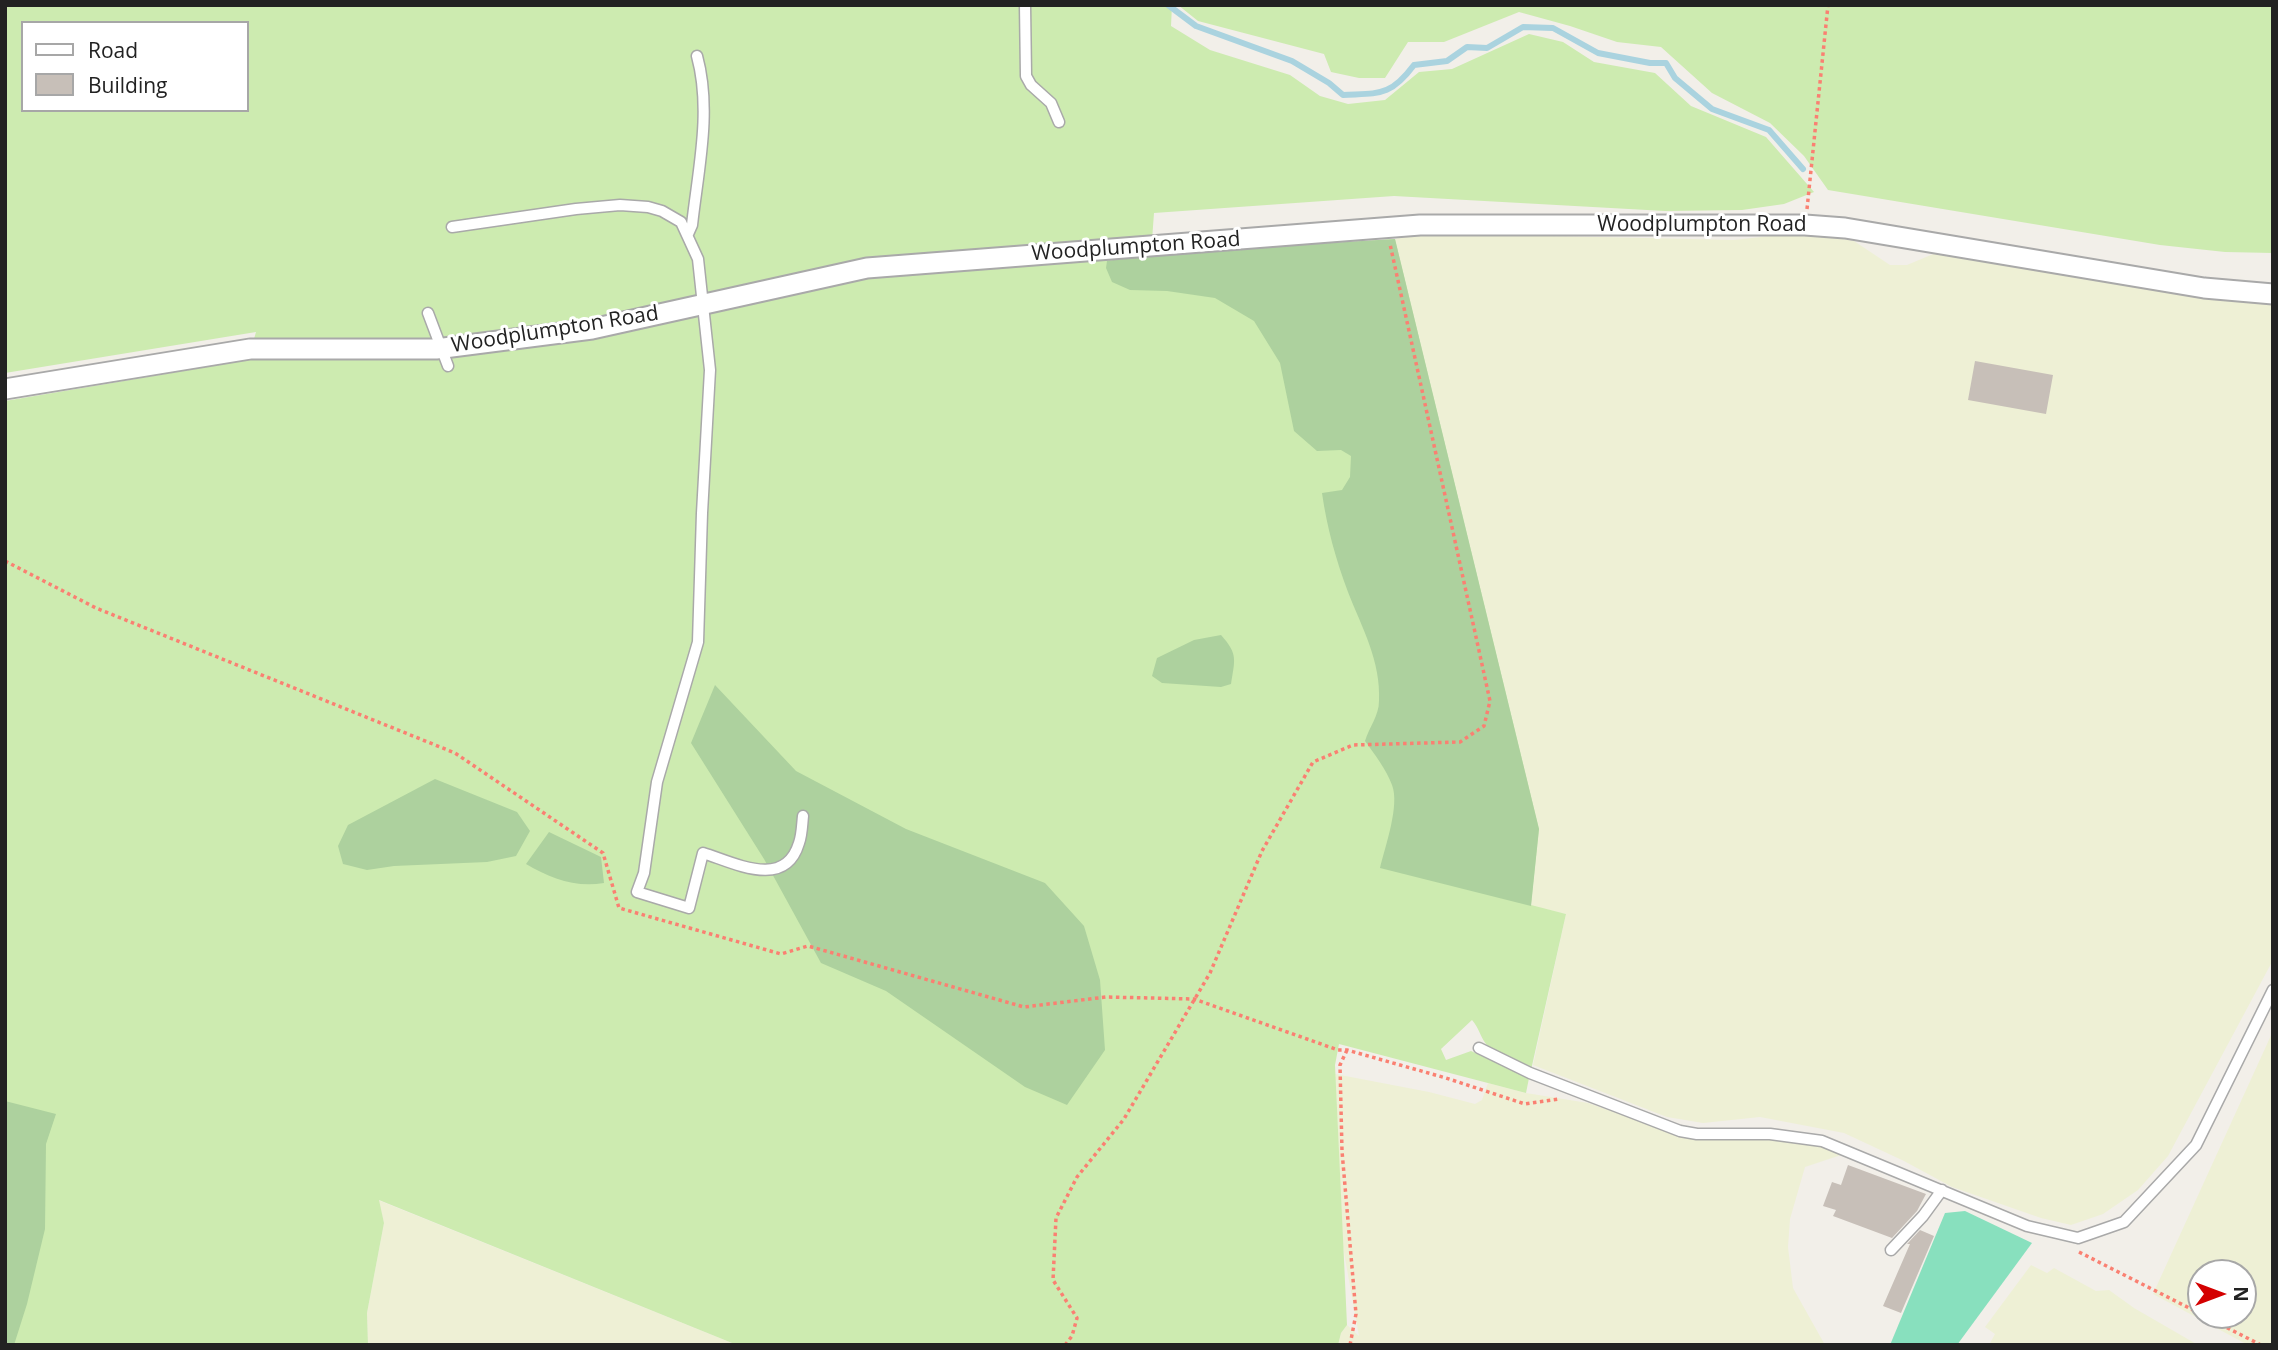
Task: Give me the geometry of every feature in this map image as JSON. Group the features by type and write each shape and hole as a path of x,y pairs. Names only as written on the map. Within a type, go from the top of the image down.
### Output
{"street":[{"name":"Woodplumpton Road","path":"5,389 250,349 444,357 592,329 867,268 1420,225 1805,225 1844,228 2204,288 2273,294"}],"lane":[{"path":"1025,5 1026,76 1031,85 1051,103 1059,122"},
{"path":"688,234 692,225 704,112 703,77 697,56"},
{"path":"452,227 620,205 648,207 662,211 681,222 698,259 710,370 698,642 657,782 644,873 637,892 688,908 703,853 765,872 778,869 788,864 800,843 803,816"},
{"path":"428,313 444,357"},
{"path":"1479,1048 1530,1073 1680,1131 1697,1134 1770,1134 1822,1141 2027,1226 2078,1238 2124,1222 2196,1145 2273,990"},
{"path":"1891,1250 1923,1216 1942,1190"}],"path":[{"path":"1805,225 1828,5"},
{"path":"1065,1345 1072,1336 1076,1318 1053,1280 1056,1218 1076,1177 1124,1119 1210,974 1262,851 1313,762 1353,746 1460,742 1484,726 1490,701 1386,228"},
{"path":"5,561 96,608 455,753 603,853 619,908 781,954 808,946 1024,1007 1106,997 1194,999 1338,1050 1347,1050 1446,1078 1525,1104 1587,1096"},
{"path":"1347,1050 1340,1065 1342,1151 1356,1314 1350,1345"},
{"path":"2078,1238 2077,1251 2187,1307"},
{"path":"2230,1329 2261,1345"}],"green space":[{"path":"5,5 1172,5 1171,26 1210,50 1290,75 1320,96 1348,104 1385,100 1419,72 1452,69 1529,34 1563,42 1594,62 1655,73 1691,106 1766,137 1814,192 1784,204 1742,210 1665,211 1394,196 1154,213 1151,254 1395,239 1539,829 1531,905 1566,914 1531,1070 1490,1048 1472,1020 1441,1049 1446,1060 1471,1051 1529,1078 1526,1093 1339,1044 1335,1065 1347,1325 1341,1333 1338,1345 737,1345 379,1200 384,1223 367,1313 368,1345 5,1345 5,401 248,360 256,332 5,373"},
{"path":"1178,5 2273,5 2273,253 2225,252 2160,245 1828,190 1804,156 1770,123 1712,93 1661,47 1617,42 1519,12 1444,42 1408,42 1385,78 1359,78 1331,72 1324,54 1198,21"},
{"path":"1417,233 1734,240 1779,235 1827,236 1854,241 1890,265 1907,265 1938,252 2273,305 2273,960 2168,1156 2138,1190 2103,1214 2071,1225 2041,1218 1952,1187 1844,1133 1760,1117 1703,1123 1667,1117 1533,1065 1566,914 1531,906 1539,829 1395,239"},
{"path":"1395,239 1539,829 1531,906 1380,868 1391,826 1394,793 1390,779 1365,741 1379,706 1377,672 1370,645 1336,556 1322,493 1342,490 1350,477 1351,456 1341,450 1317,451 1294,431 1280,363 1254,321 1215,298 1167,291 1130,290 1112,282 1106,268 1107,261 1150,254"},
{"path":"1221,635 1233,652 1231,684 1221,687 1162,683 1152,676 1157,658 1194,640"},
{"path":"715,685 796,771 906,829 1045,883 1084,926 1100,980 1105,1050 1067,1105 1025,1087 886,991 821,963 764,859 691,743"},
{"path":"435,779 517,812 530,831 516,856 487,862 394,866 367,870 343,864 338,846 348,825"},
{"path":"549,832 601,857 604,883 563,881 526,864"},
{"path":"2273,1031 2273,1345 2248,1345 2218,1329 2257,1329 2257,1259 2187,1259 2187,1312 2153,1294"},
{"path":"1335,1074 1475,1104 1482,1100 1488,1083 1526,1093 1588,1103 1675,1133 1697,1137 1814,1143 1847,1153 1805,1167 1790,1219 1788,1247 1793,1288 1825,1345 1338,1345 1341,1333 1347,1325 1359,1336 1343,1247"},
{"path":"5,1101 56,1114 46,1144 45,1229 14,1345 5,1345"},
{"path":"378,1200 737,1345 368,1345 367,1313 384,1223"},
{"path":"1965,1211 2032,1243 1957,1345 1890,1345 1945,1213"},
{"path":"2031,1265 2047,1273 2054,1268 2096,1291 2109,1290 2134,1308 2198,1345 1989,1345 1995,1334 1985,1327"}],"building":[{"path":"1975,361 2053,375 2046,414 1968,400"},
{"path":"1848,1165 1926,1194 1917,1211 1892,1238 1833,1216 1836,1210 1823,1206 1832,1182 1841,1185"},
{"path":"1920,1230 1934,1236 1901,1313 1883,1306 1910,1244 1907,1244"}],"waterway":[{"path":"1168,5 1196,26 1292,61 1329,83 1343,95 1383,91 1398,83 1414,65 1447,61 1467,47 1487,48 1523,27 1553,28 1598,53 1650,63 1666,63 1675,78 1712,109 1769,130 1803,169"}]}
